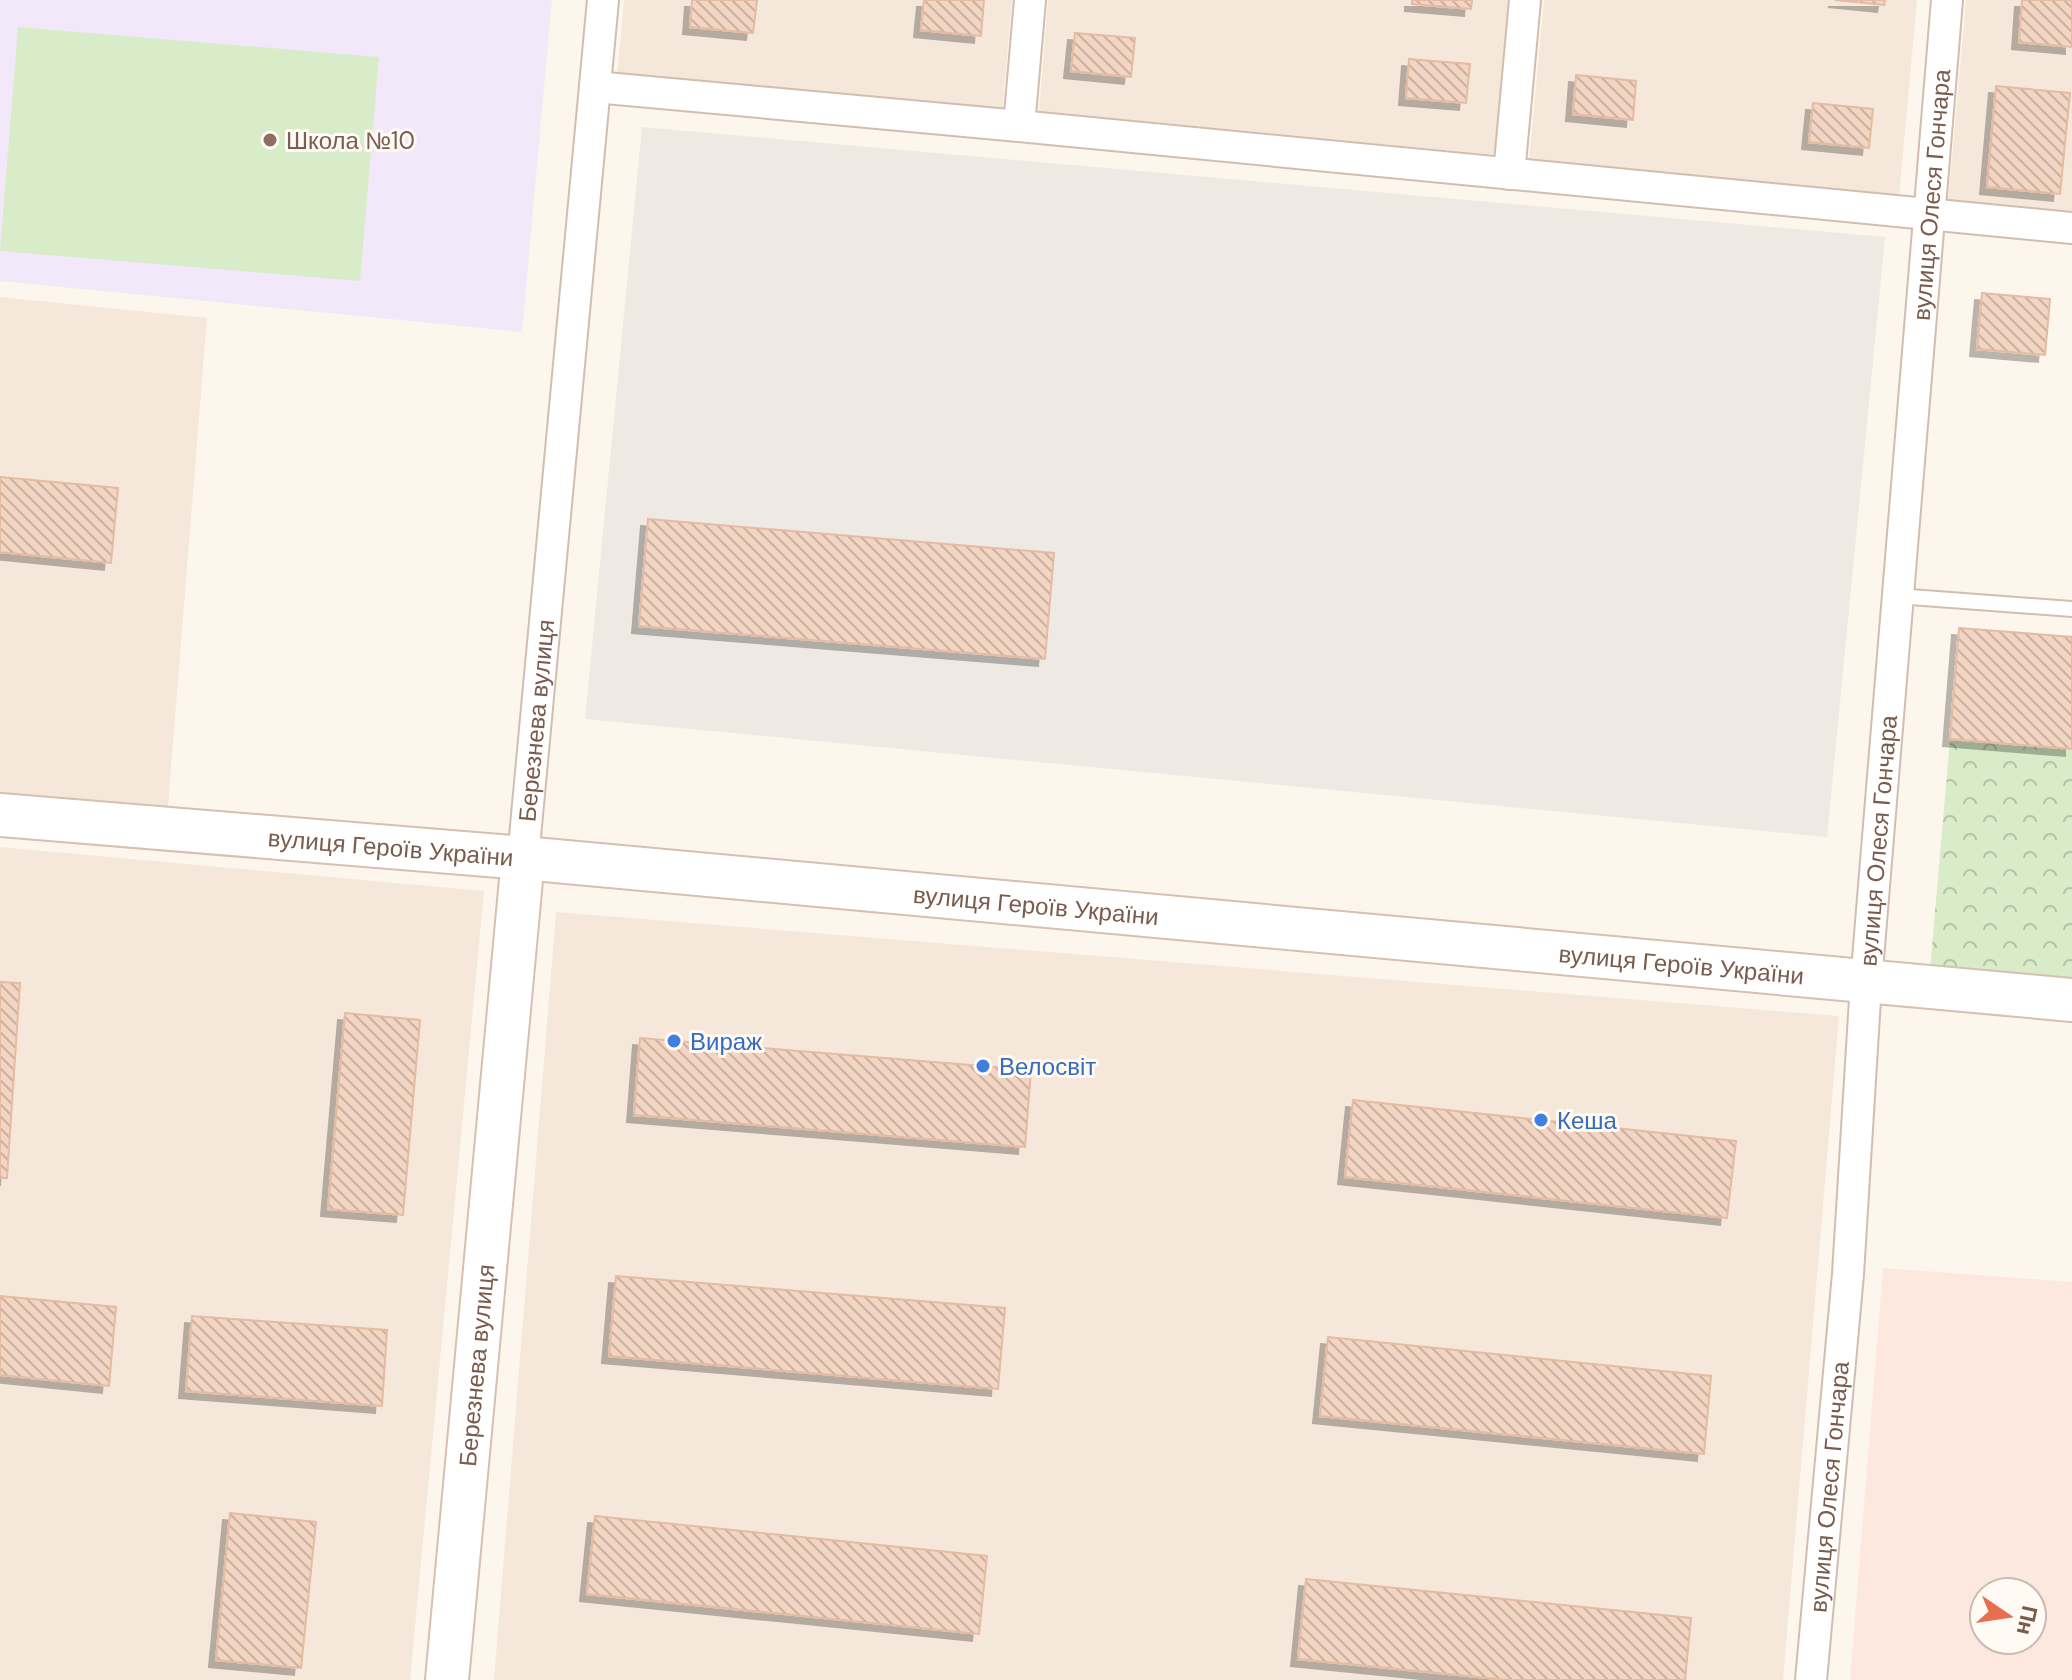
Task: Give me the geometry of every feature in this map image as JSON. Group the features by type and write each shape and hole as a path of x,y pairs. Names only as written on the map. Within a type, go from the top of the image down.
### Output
{"street":[{"name":"Березнева вулиця","path":"447,1680 603,0"},
{"path":"1019,126 1030,0"},
{"path":"1509,174 1525,0"},
{"name":"вулиця Олеся Гончара","path":"1811,1680 1848,1274 1866,983 1947,0"},
{"path":"595,87 2072,228"},
{"name":"вулиця Героїв України","path":"0,815 523,858 2072,1000"}],"lane":[{"path":"1897,596 2072,609"}],"shaded area":[{"name":"Школа №10","path":"0,0 552,0 522,332 0,281"},
{"path":"624,0 1012,0 1002,113 617,77"},
{"path":"1048,0 1511,0 1497,155 1039,111"},
{"path":"1544,0 1917,0 1899,197 1529,161"},
{"path":"1966,0 2072,0 2072,214 1948,203"},
{"path":"642,127 1885,237 1827,837 585,719"},
{"path":"0,297 207,318 166,830 0,808"},
{"path":"0,847 484,891 410,1680 0,1680"},
{"path":"556,912 1839,1016 1783,1680 494,1680"},
{"path":"1883,1268 2072,1282 2072,1680 1850,1680"}],"green space":[{"path":"18,27 379,57 360,281 0,251"},
{"path":"1950,739 2072,749 2072,983 1930,970"}],"building":[{"path":"692,0 757,0 753,33 690,27"},
{"path":"924,0 984,0 981,36 921,30"},
{"path":"1412,0 1472,0 1471,9 1412,4"},
{"path":"1835,0 1885,0 1884,5"},
{"path":"2022,0 2072,0 2072,47 2019,42"},
{"path":"1075,33 1135,38 1131,77 1071,71"},
{"path":"1409,59 1470,64 1466,103 1406,98"},
{"path":"1576,75 1636,81 1633,120 1573,114"},
{"path":"1996,86 2070,93 2060,194 1987,187"},
{"path":"1813,103 1873,109 1869,148 1809,142"},
{"path":"1982,293 2050,299 2045,355 1977,349"},
{"path":"0,477 118,488 111,563 0,552"},
{"path":"648,519 1054,553 1045,659 639,626"},
{"path":"1959,628 2072,637 2072,749 1950,739"},
{"path":"0,982 20,983 7,1178 0,1178"},
{"path":"345,1013 420,1020 403,1215 328,1209"},
{"path":"640,1038 1031,1070 1025,1147 634,1115"},
{"path":"1353,1100 1736,1141 1727,1218 1345,1177"},
{"path":"616,1276 1005,1308 998,1389 609,1356"},
{"path":"0,1296 116,1307 109,1386 0,1375"},
{"path":"192,1316 387,1330 382,1406 186,1391"},
{"path":"1328,1337 1711,1376 1704,1454 1320,1416"},
{"path":"230,1513 316,1522 301,1668 216,1660"},
{"path":"595,1516 987,1556 979,1634 587,1594"},
{"path":"1306,1579 1691,1618 1685,1680 1508,1680 1298,1659"}],"place":[{"name":"Школа №10","path":"270,140"},
{"name":"Вираж","path":"674,1041"},
{"name":"Велосвіт","path":"983,1066"},
{"name":"Кеша","path":"1541,1120"}]}
